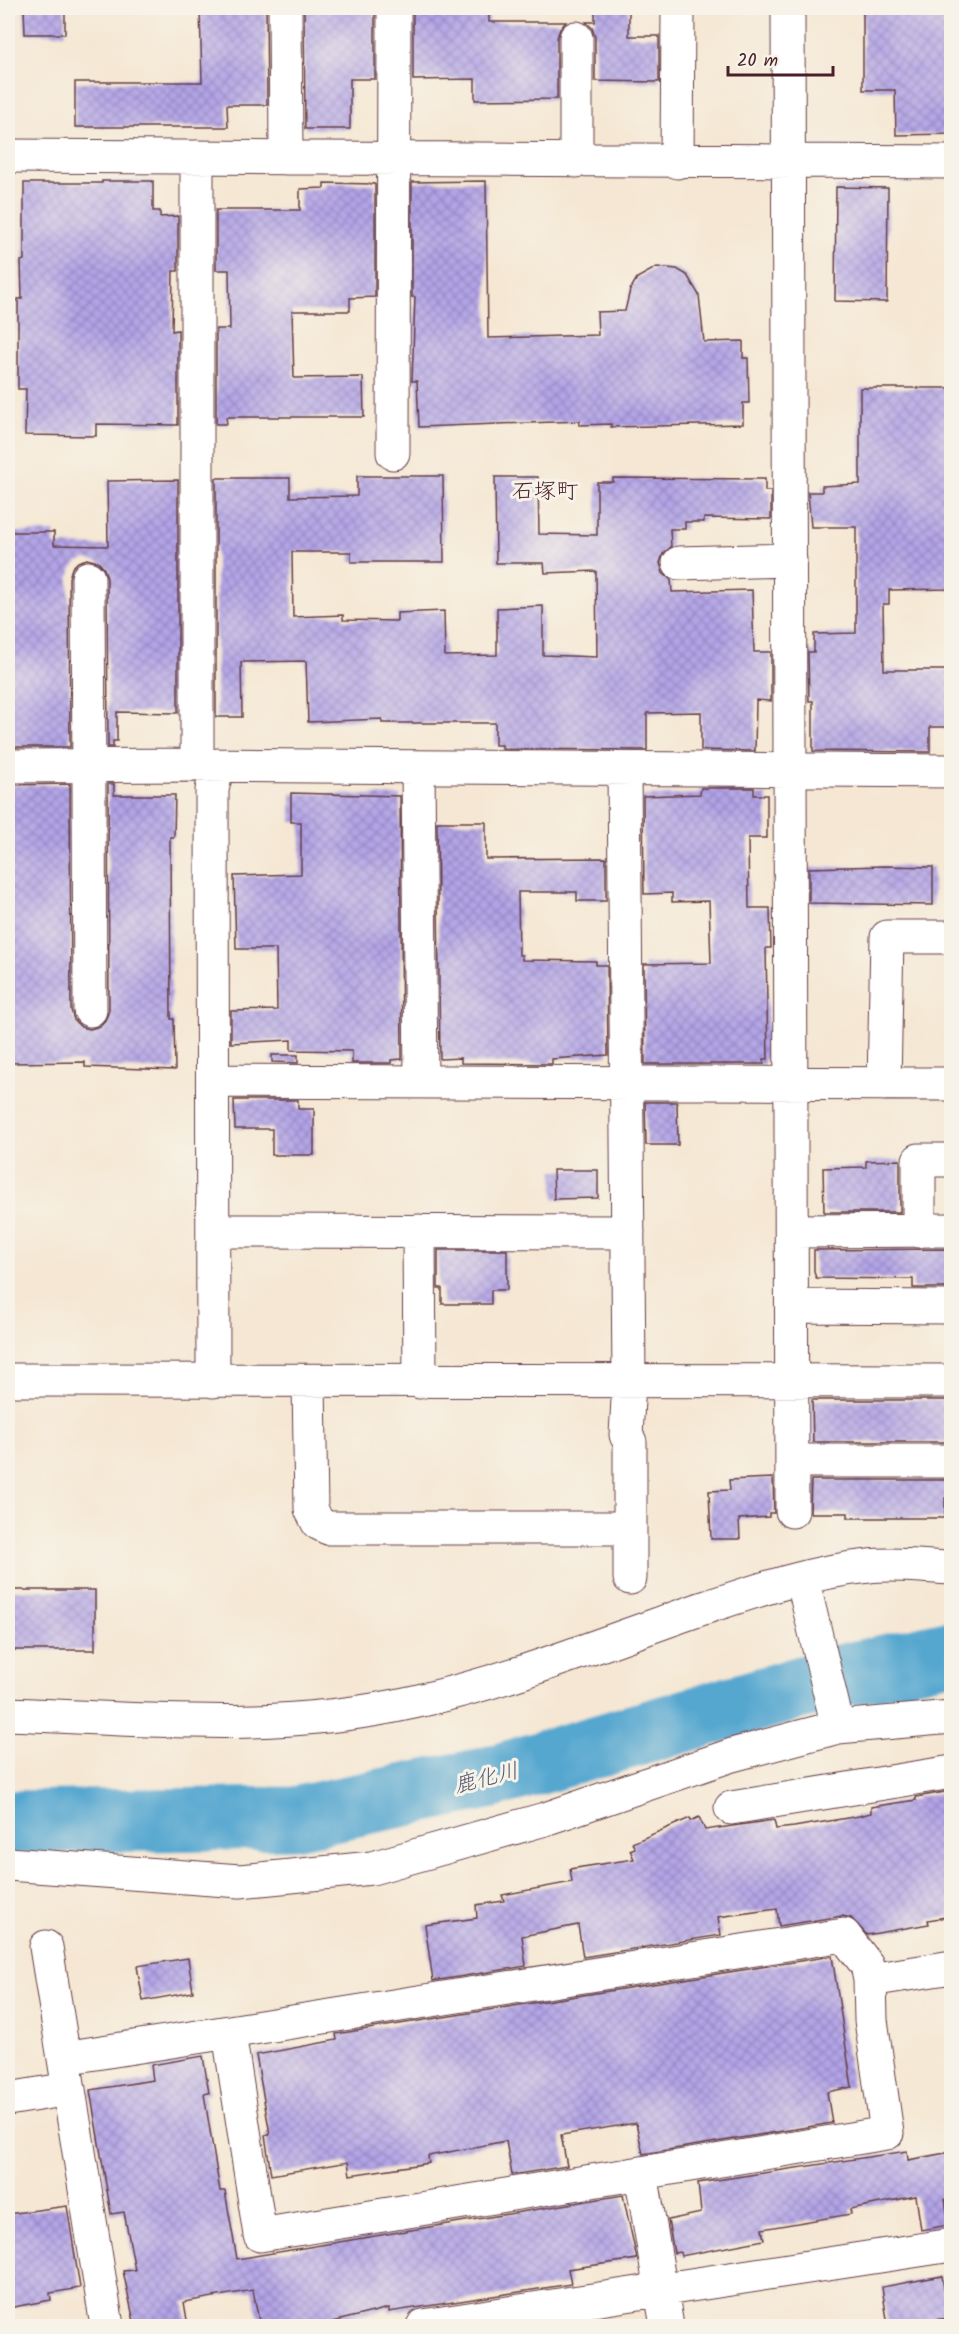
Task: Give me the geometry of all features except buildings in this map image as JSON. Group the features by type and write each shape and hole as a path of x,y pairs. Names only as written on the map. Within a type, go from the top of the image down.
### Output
{"street":[{"path":"285,8 286,158"},
{"path":"393,453 394,8"},
{"path":"677,162 678,8"},
{"path":"788,8 792,1512"},
{"path":"576,38 576,161"},
{"path":"8,156 788,163 951,162"},
{"path":"197,157 207,765 212,790 213,1381"},
{"path":"679,563 790,560"},
{"path":"88,578 90,1010"},
{"path":"8,766 207,765 951,771"},
{"path":"418,767 421,1082"},
{"path":"624,769 629,1382 626,1435 630,1442 630,1578"},
{"path":"885,1084 887,937 951,937"},
{"path":"213,1081 951,1084"},
{"path":"920,1231 919,1160 951,1160"},
{"path":"792,1231 951,1230"},
{"path":"213,1231 628,1232"},
{"path":"419,1231 420,1382"},
{"path":"792,1306 951,1307"},
{"path":"8,1380 951,1381"},
{"path":"309,1382 311,1509 318,1523 328,1528 630,1528"},
{"path":"792,1461 951,1461"},
{"path":"8,1714 161,1722 269,1723 379,1708 479,1685 769,1586 870,1566 951,1568"},
{"path":"802,1578 838,1727"},
{"path":"8,1864 240,1881 372,1868 545,1819 732,1755 838,1727 951,1717"},
{"path":"731,1808 951,1772"},
{"path":"8,2099 67,2073 229,2033 844,1935 867,1965 870,1980 871,2020 887,2133 260,2235 229,2033"},
{"path":"46,1947 107,2326"},
{"path":"870,1980 951,1967"},
{"path":"641,2173 667,2326"},
{"path":"423,2326 951,2245"}],"waterway":[{"name":"鹿化川","path":"8,1822 294,1818 488,1778 844,1675 952,1651"}],"district":[{"name":"石塚町","path":"545,490"}]}
